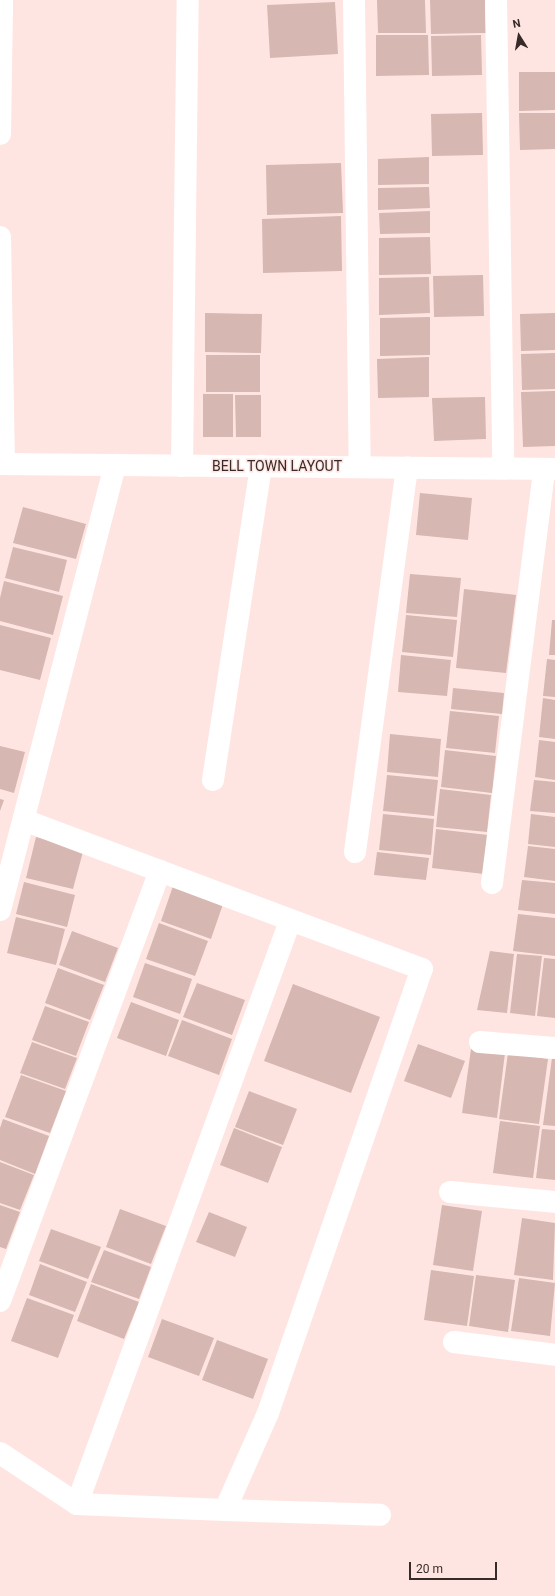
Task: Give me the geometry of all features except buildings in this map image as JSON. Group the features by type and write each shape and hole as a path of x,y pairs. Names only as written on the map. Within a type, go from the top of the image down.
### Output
{"street":[{"path":"0,134 2,0"},
{"path":"182,466 188,0"},
{"path":"354,0 360,467"},
{"path":"496,0 503,468"},
{"path":"0,237 2,464"},
{"name":"BELL TOWN LAYOUT","path":"2,464 549,469"},
{"path":"0,910 115,465"},
{"path":"213,780 261,466"},
{"path":"354,852 407,468"},
{"path":"492,882 549,469"},
{"path":"24,820 290,921 422,969 268,1413 225,1510"},
{"path":"0,1301 160,871"},
{"path":"77,1504 290,921"},
{"path":"480,1042 555,1048"},
{"path":"450,1192 555,1202"},
{"path":"454,1342 555,1355"},
{"path":"0,1453 77,1504 380,1515"}]}
